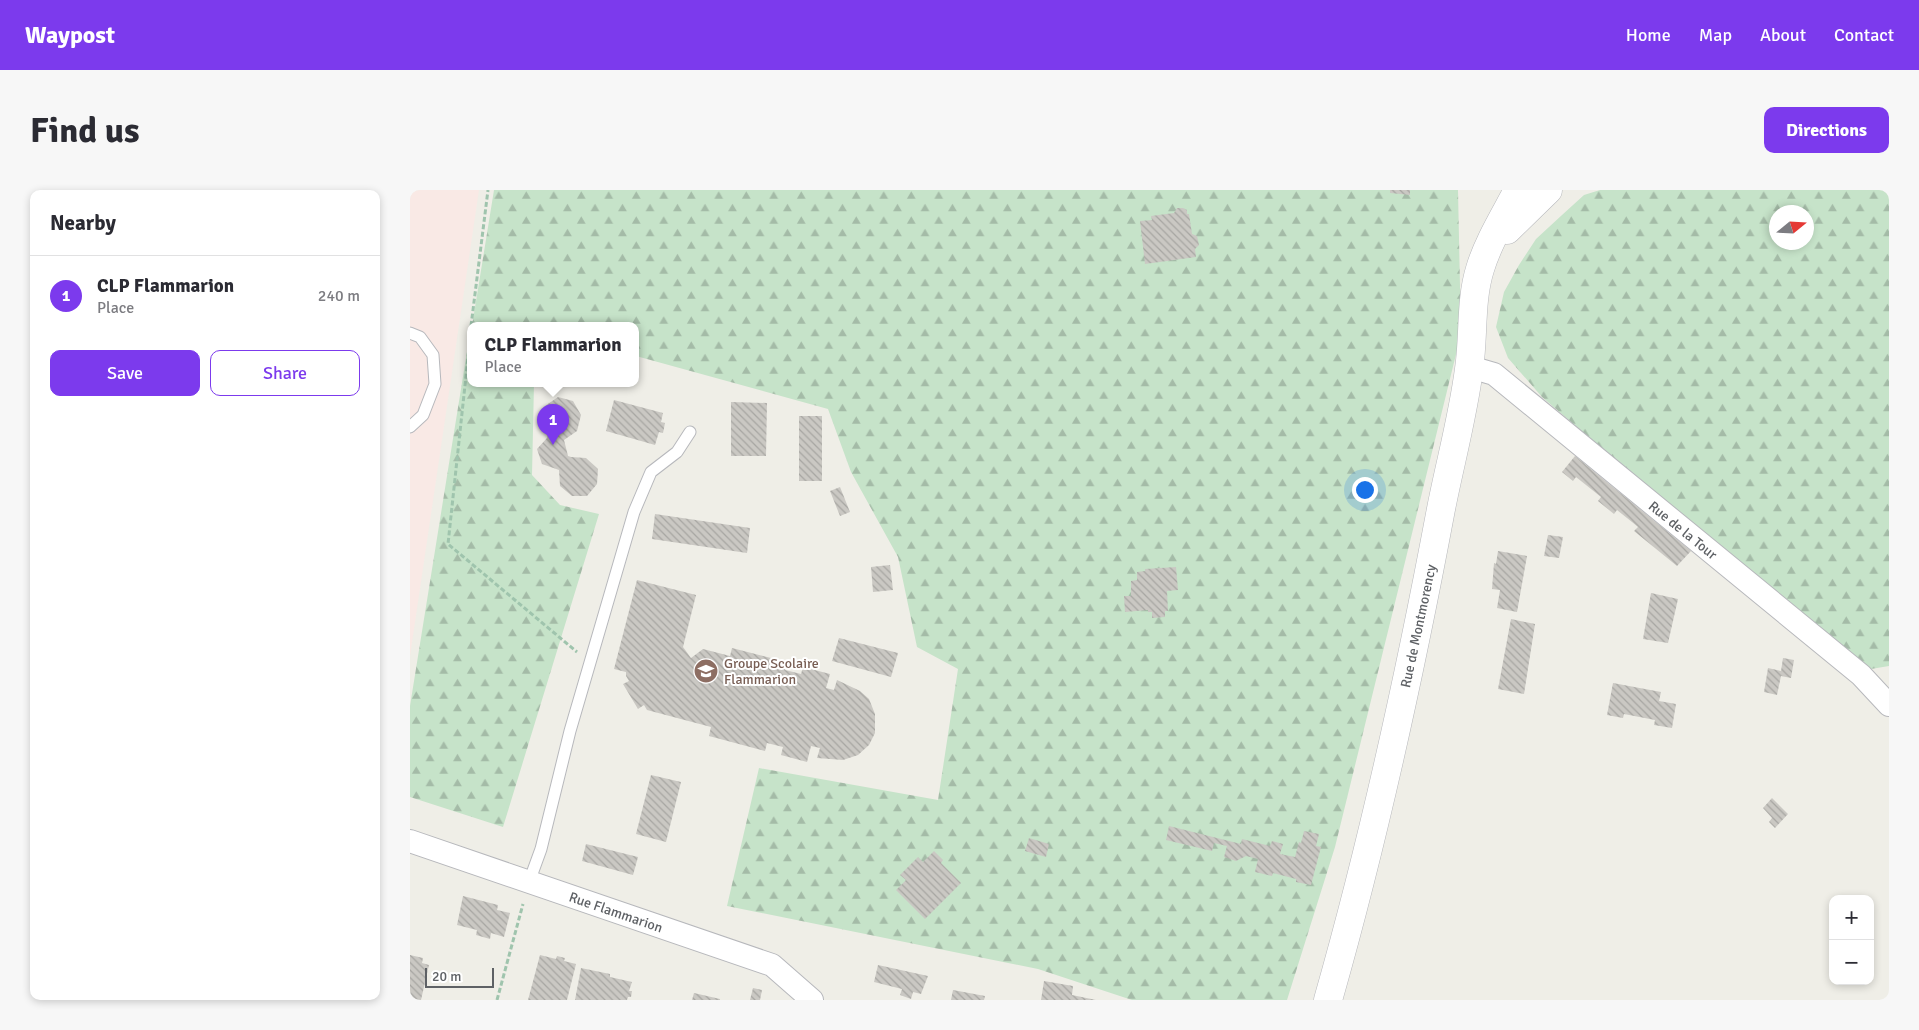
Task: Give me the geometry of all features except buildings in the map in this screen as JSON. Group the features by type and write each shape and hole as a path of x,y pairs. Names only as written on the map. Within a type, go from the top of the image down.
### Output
{"street":[{"name":"Rue de Montmorency","path":"1328,1000 1374,825 1431,561 1470,367 1476,291 1480,269 1518,190"},
{"name":"Rue de Montmorency","path":"1488,249 1548,190"},
{"name":"Rue de la Tour","path":"1470,367 1494,374 1861,675 1889,704"},
{"name":"Rue Flammarion","path":"410,841 772,966 812,1000"}],"lane":[{"path":"410,333 420,337 433,355 436,384 423,415 410,427"},
{"path":"529,882 541,849 570,731 634,512 651,472 677,452 690,432"}],"path":[{"path":"472,322 488,190"},
{"path":"467,366 448,544 590,663"},
{"path":"497,1000 529,882"}],"shaded area":[{"path":"410,190 479,190 410,656"}],"green space":[{"path":"494,190 1458,190 1461,334 1335,847 1287,1000 1132,1000 1038,969 727,906 759,768 938,800 958,669 917,647 898,557 851,472 828,409 639,357 639,322 473,322"},
{"path":"1600,190 1889,190 1889,666 1871,669 1731,559 1542,397 1508,358 1496,327 1504,292 1536,239 1584,195"},
{"path":"467,352 467,387 534,387 532,475 560,505 599,514 503,827 410,797 410,706"}],"place":[{"name":"CLP Flammarion","path":"553,445"},
{"name":"Groupe Scolaire Flammarion","path":"706,671"}]}
